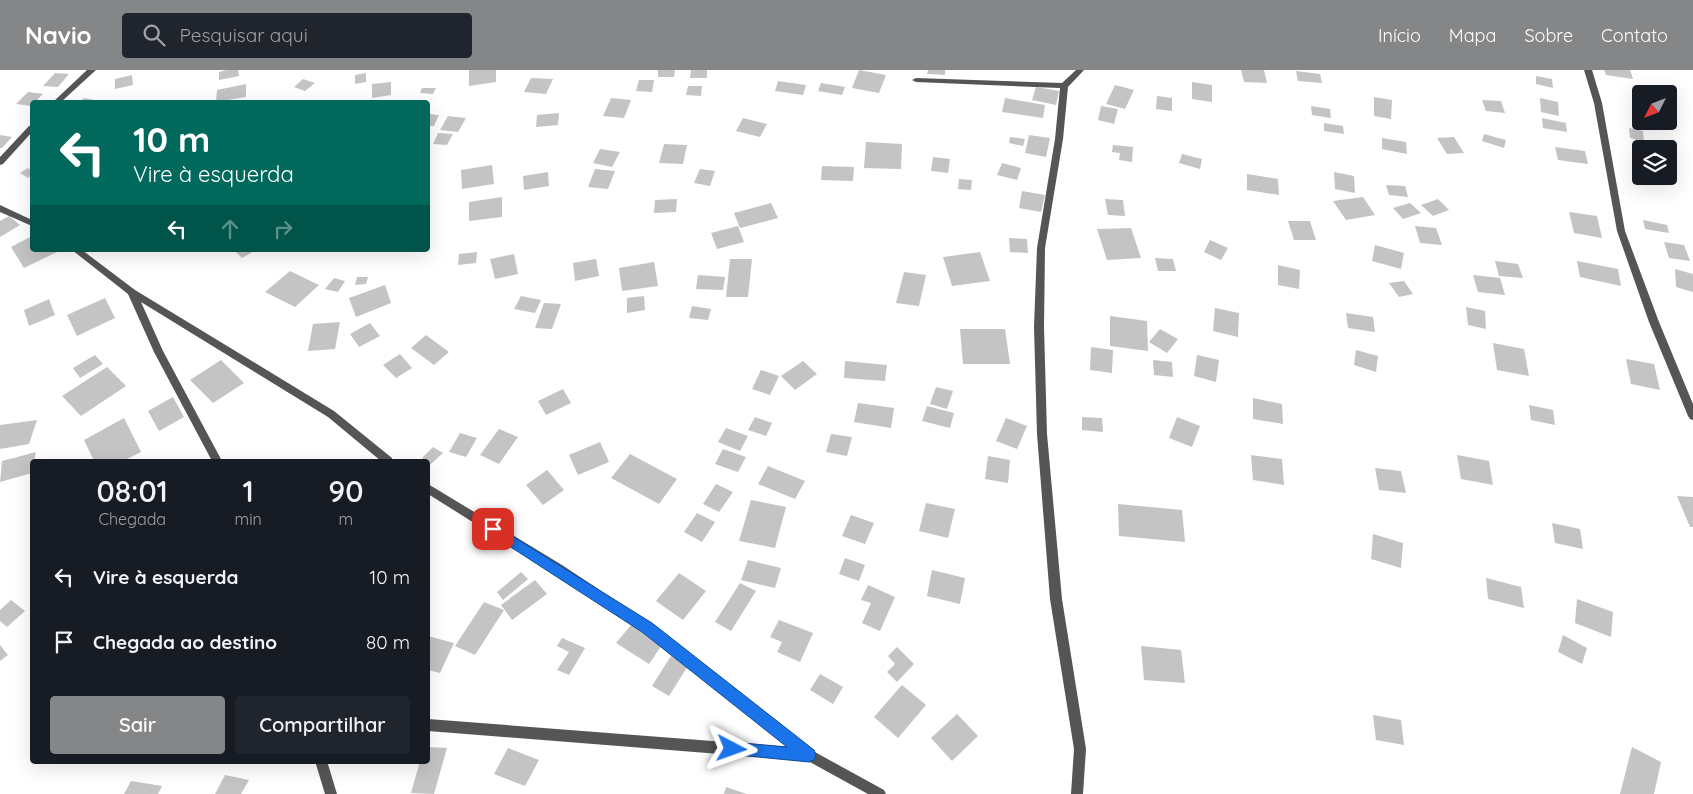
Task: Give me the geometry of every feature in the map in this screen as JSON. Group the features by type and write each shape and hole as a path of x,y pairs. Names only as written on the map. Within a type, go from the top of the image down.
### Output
{"street":[{"path":"59,100 92,70"},
{"path":"1077,794 1080,749 1056,600 1042,434 1039,327 1041,248 1059,139 1064,86 1080,70"},
{"path":"1588,70 1598,103 1621,231 1654,322 1693,416"},
{"path":"916,80 1064,86"},
{"path":"0,162 30,130"},
{"path":"0,208 30,221"},
{"path":"79,252 132,292 331,414 386,459"},
{"path":"132,292 159,352 216,459"},
{"path":"430,490 558,569 647,628 809,755 880,794"},
{"path":"430,725 809,755"},
{"path":"322,764 331,794"}],"building":[{"path":"238,70 239,76 219,80 219,72"},
{"path":"469,70 496,70 496,82 469,86"},
{"path":"658,70 675,70 674,77 658,77"},
{"path":"691,70 707,70 707,78 690,78"},
{"path":"859,70 886,75 879,93 852,88"},
{"path":"928,70 945,70 945,75 927,74"},
{"path":"1241,70 1264,70 1267,83 1244,82"},
{"path":"1604,70 1630,70 1633,79 1606,75"},
{"path":"1296,71 1320,74 1322,83 1298,81"},
{"path":"55,73 69,74 58,87 43,86"},
{"path":"366,73 366,82 355,84 355,75"},
{"path":"132,75 133,85 115,89 115,79"},
{"path":"1536,76 1552,79 1553,88 1536,84"},
{"path":"531,78 553,79 546,94 524,92"},
{"path":"303,79 315,83 305,91 294,87"},
{"path":"639,80 654,80 652,92 636,91"},
{"path":"778,81 806,85 803,95 775,91"},
{"path":"391,82 391,95 372,98 372,84"},
{"path":"1192,82 1212,85 1212,102 1192,99"},
{"path":"821,83 845,87 842,95 818,91"},
{"path":"246,84 246,97 216,100 217,90"},
{"path":"1115,85 1134,90 1125,109 1106,104"},
{"path":"688,86 702,86 701,96 686,95"},
{"path":"1036,87 1059,91 1056,105 1032,100"},
{"path":"422,88 436,88 433,94 420,93"},
{"path":"28,92 43,94 37,100 30,100 30,106 16,104"},
{"path":"1157,96 1172,98 1172,111 1156,109"},
{"path":"1374,97 1392,100 1391,119 1374,116"},
{"path":"611,98 631,100 624,118 603,116"},
{"path":"1005,98 1045,105 1043,118 1002,112"},
{"path":"1540,98 1558,102 1559,116 1541,112"},
{"path":"1482,100 1501,101 1505,113 1486,111"},
{"path":"1101,106 1118,109 1114,124 1098,120"},
{"path":"1311,106 1330,109 1331,118 1312,115"},
{"path":"559,113 558,125 536,127 537,115"},
{"path":"430,114 439,115 434,126 430,126"},
{"path":"448,116 466,118 458,132 440,130"},
{"path":"743,118 767,124 760,137 736,131"},
{"path":"1542,118 1566,123 1567,132 1543,128"},
{"path":"1324,123 1343,126 1344,134 1324,131"},
{"path":"1629,128 1643,131 1644,140 1630,138"},
{"path":"438,133 453,134 447,145 433,144"},
{"path":"1484,134 1506,140 1504,148 1482,141"},
{"path":"0,135 12,137 2,148 0,148"},
{"path":"1029,135 1050,138 1046,157 1025,153"},
{"path":"1010,137 1025,139 1023,146 1009,143"},
{"path":"1454,137 1464,153 1447,154 1437,138"},
{"path":"1382,138 1406,142 1407,154 1382,149"},
{"path":"866,142 902,144 901,169 864,168"},
{"path":"664,144 687,145 683,164 659,163"},
{"path":"1113,145 1133,147 1132,162 1119,160 1120,153 1112,152"},
{"path":"1555,147 1585,151 1588,164 1558,160"},
{"path":"600,149 620,152 612,167 593,163"},
{"path":"1182,154 1202,159 1200,169 1179,163"},
{"path":"933,157 950,159 948,173 931,171"},
{"path":"1002,163 1021,168 1017,180 997,175"},
{"path":"492,165 494,184 462,189 461,170"},
{"path":"822,166 854,167 853,181 821,180"},
{"path":"28,168 30,170 30,176 28,178 20,173"},
{"path":"595,169 615,171 608,189 588,187"},
{"path":"700,169 715,171 710,186 694,183"},
{"path":"548,172 549,186 524,190 523,176"},
{"path":"1334,172 1354,176 1355,193 1335,189"},
{"path":"1247,174 1278,179 1279,195 1247,190"},
{"path":"959,179 972,180 971,190 958,189"},
{"path":"1386,185 1405,186 1408,197 1389,195"},
{"path":"1022,191 1045,195 1041,212 1019,208"},
{"path":"502,197 502,217 469,221 469,202"},
{"path":"1363,197 1375,215 1346,220 1333,201"},
{"path":"677,199 676,212 654,213 655,200"},
{"path":"1105,199 1123,200 1125,216 1108,215"},
{"path":"1438,199 1449,210 1433,216 1421,205"},
{"path":"771,203 778,218 740,228 734,213"},
{"path":"1410,203 1421,213 1403,219 1393,208"},
{"path":"1569,212 1597,216 1602,238 1574,233"},
{"path":"9,216 20,225 0,237 0,221"},
{"path":"1643,220 1667,225 1669,233 1645,229"},
{"path":"1288,221 1310,221 1316,240 1294,240"},
{"path":"738,226 744,242 717,249 711,233"},
{"path":"1415,226 1436,228 1442,245 1420,243"},
{"path":"1131,228 1141,258 1107,260 1097,229"},
{"path":"30,237 30,252 57,252 24,268 11,247"},
{"path":"1009,238 1027,239 1028,253 1010,252"},
{"path":"1210,240 1228,248 1221,260 1204,252"},
{"path":"1664,242 1684,245 1690,261 1669,258"},
{"path":"1375,245 1404,253 1401,269 1372,261"},
{"path":"236,252 252,252 242,258"},
{"path":"477,252 476,263 458,265 459,254"},
{"path":"980,252 990,281 952,286 943,257"},
{"path":"514,254 518,274 495,279 490,259"},
{"path":"1155,258 1173,259 1176,271 1158,271"},
{"path":"596,259 599,276 575,281 573,263"},
{"path":"730,259 752,259 748,297 726,297"},
{"path":"1495,261 1518,264 1523,278 1499,276"},
{"path":"1577,261 1618,269 1621,286 1580,277"},
{"path":"654,262 658,286 622,291 619,268"},
{"path":"1278,265 1300,270 1299,289 1278,285"},
{"path":"1675,269 1693,274 1693,292 1676,287"},
{"path":"290,271 319,285 295,307 265,292"},
{"path":"904,272 926,275 919,306 896,303"},
{"path":"698,275 725,277 723,290 696,289"},
{"path":"1473,275 1500,278 1505,295 1478,292"},
{"path":"357,277 368,277 366,284 355,285"},
{"path":"334,278 345,281 338,292 325,289"},
{"path":"1404,281 1413,294 1399,297 1389,283"},
{"path":"385,285 391,303 356,317 349,298"},
{"path":"521,296 541,300 535,313 514,309"},
{"path":"644,296 645,310 627,313 627,298"},
{"path":"105,298 115,318 77,336 67,315"},
{"path":"49,299 55,315 29,326 24,310"},
{"path":"544,303 561,304 552,329 535,328"},
{"path":"692,306 711,309 708,320 689,318"},
{"path":"1466,307 1485,311 1486,329 1468,325"},
{"path":"1215,308 1239,313 1238,337 1213,331"},
{"path":"1346,313 1373,317 1375,332 1348,328"},
{"path":"1110,316 1147,321 1148,351 1110,346"},
{"path":"340,322 335,349 308,351 313,324"},
{"path":"370,323 380,336 359,347 350,334"},
{"path":"960,329 1005,329 1010,364 963,364"},
{"path":"1160,329 1178,339 1167,353 1149,342"},
{"path":"426,335 449,352 434,365 411,348"},
{"path":"1493,343 1524,349 1529,376 1497,370"},
{"path":"1091,347 1113,350 1112,373 1090,370"},
{"path":"1356,350 1378,356 1376,372 1354,365"},
{"path":"400,354 412,368 396,378 383,365"},
{"path":"95,355 103,364 80,378 73,368"},
{"path":"1197,355 1219,360 1216,382 1194,376"},
{"path":"1626,359 1654,364 1660,390 1631,384"},
{"path":"221,360 244,383 213,403 190,380"},
{"path":"1153,360 1172,362 1173,377 1154,375"},
{"path":"803,361 817,374 795,390 781,376"},
{"path":"845,361 887,365 885,381 844,378"},
{"path":"107,367 126,386 81,416 62,396"},
{"path":"761,370 779,376 770,395 752,389"},
{"path":"936,387 953,391 947,409 930,404"},
{"path":"563,389 571,403 546,415 538,401"},
{"path":"173,397 184,417 159,431 148,411"},
{"path":"1253,398 1282,404 1283,424 1253,419"},
{"path":"858,403 894,408 891,428 854,422"},
{"path":"1529,405 1553,410 1555,425 1531,420"},
{"path":"927,406 954,413 950,428 922,421"},
{"path":"755,417 772,423 766,436 748,430"},
{"path":"1082,417 1102,418 1103,432 1082,430"},
{"path":"1177,417 1200,426 1192,447 1169,438"},
{"path":"124,418 141,452 127,459 93,459 84,440"},
{"path":"1006,418 1027,426 1017,449 996,441"},
{"path":"37,420 29,444 0,449 0,425"},
{"path":"726,428 748,436 740,451 718,442"},
{"path":"499,429 518,437 499,464 480,455"},
{"path":"460,433 477,438 466,457 449,452"},
{"path":"831,434 852,437 847,456 826,452"},
{"path":"600,442 609,462 578,475 569,455"},
{"path":"433,447 443,453 431,464 430,459 422,458"},
{"path":"723,449 746,457 738,472 715,464"},
{"path":"36,452 34,459 30,459 30,474 0,482 2,461"},
{"path":"630,454 677,479 659,504 611,478"},
{"path":"1251,455 1282,459 1284,485 1253,480"},
{"path":"1457,455 1489,461 1493,485 1461,479"},
{"path":"988,456 1010,460 1008,483 985,479"},
{"path":"768,466 805,481 795,499 758,484"},
{"path":"1375,468 1401,471 1406,493 1379,490"},
{"path":"547,470 564,490 543,505 526,485"},
{"path":"716,484 733,492 719,512 703,504"},
{"path":"1677,496 1693,497 1693,527 1690,527"},
{"path":"751,500 786,507 775,548 739,541"},
{"path":"926,503 955,509 948,538 919,531"},
{"path":"1118,504 1182,510 1185,542 1119,536"},
{"path":"697,513 715,522 702,542 684,532"},
{"path":"851,515 874,523 865,544 842,536"},
{"path":"1552,523 1580,529 1583,549 1555,543"},
{"path":"1373,534 1403,543 1401,568 1371,559"},
{"path":"845,558 865,565 859,581 839,574"},
{"path":"748,560 781,568 775,588 741,580"},
{"path":"932,570 965,578 960,604 927,596"},
{"path":"521,572 528,579 503,600 497,592"},
{"path":"679,573 706,591 683,620 656,601"},
{"path":"1486,578 1521,587 1524,608 1488,599"},
{"path":"535,580 547,594 512,620 501,605"},
{"path":"740,583 756,591 731,631 715,622"},
{"path":"868,585 895,597 880,631 862,623 871,603 861,600"},
{"path":"1577,599 1613,612 1611,637 1575,623"},
{"path":"11,600 25,611 7,627 0,621 0,610"},
{"path":"484,602 504,610 475,655 455,646"},
{"path":"779,620 813,633 800,662 777,652 782,642 770,637"},
{"path":"631,625 662,645 649,664 616,643"},
{"path":"1563,635 1587,648 1582,664 1558,652"},
{"path":"430,637 454,643 440,673 430,670"},
{"path":"562,638 585,648 569,675 557,670 569,652 557,646"},
{"path":"0,645 8,655 0,661"},
{"path":"1141,646 1181,650 1185,683 1144,680"},
{"path":"897,647 914,664 897,682 887,672 895,664 888,656"},
{"path":"671,656 688,666 669,696 652,686"},
{"path":"820,674 843,687 833,704 810,690"},
{"path":"902,685 926,705 898,738 874,717"},
{"path":"957,714 978,736 952,761 931,738"},
{"path":"1373,715 1401,720 1404,745 1376,740"},
{"path":"430,747 447,748 434,794 411,793 419,764 430,764"},
{"path":"1632,747 1661,762 1654,794 1620,794"},
{"path":"508,748 539,760 525,786 494,774"},
{"path":"225,775 249,780 241,794 215,794"},
{"path":"131,781 162,786 158,794 124,794"},
{"path":"726,787 747,794 724,794"}],"route":[{"path":"493,529 558,569 647,628 809,755 732,749"}]}
